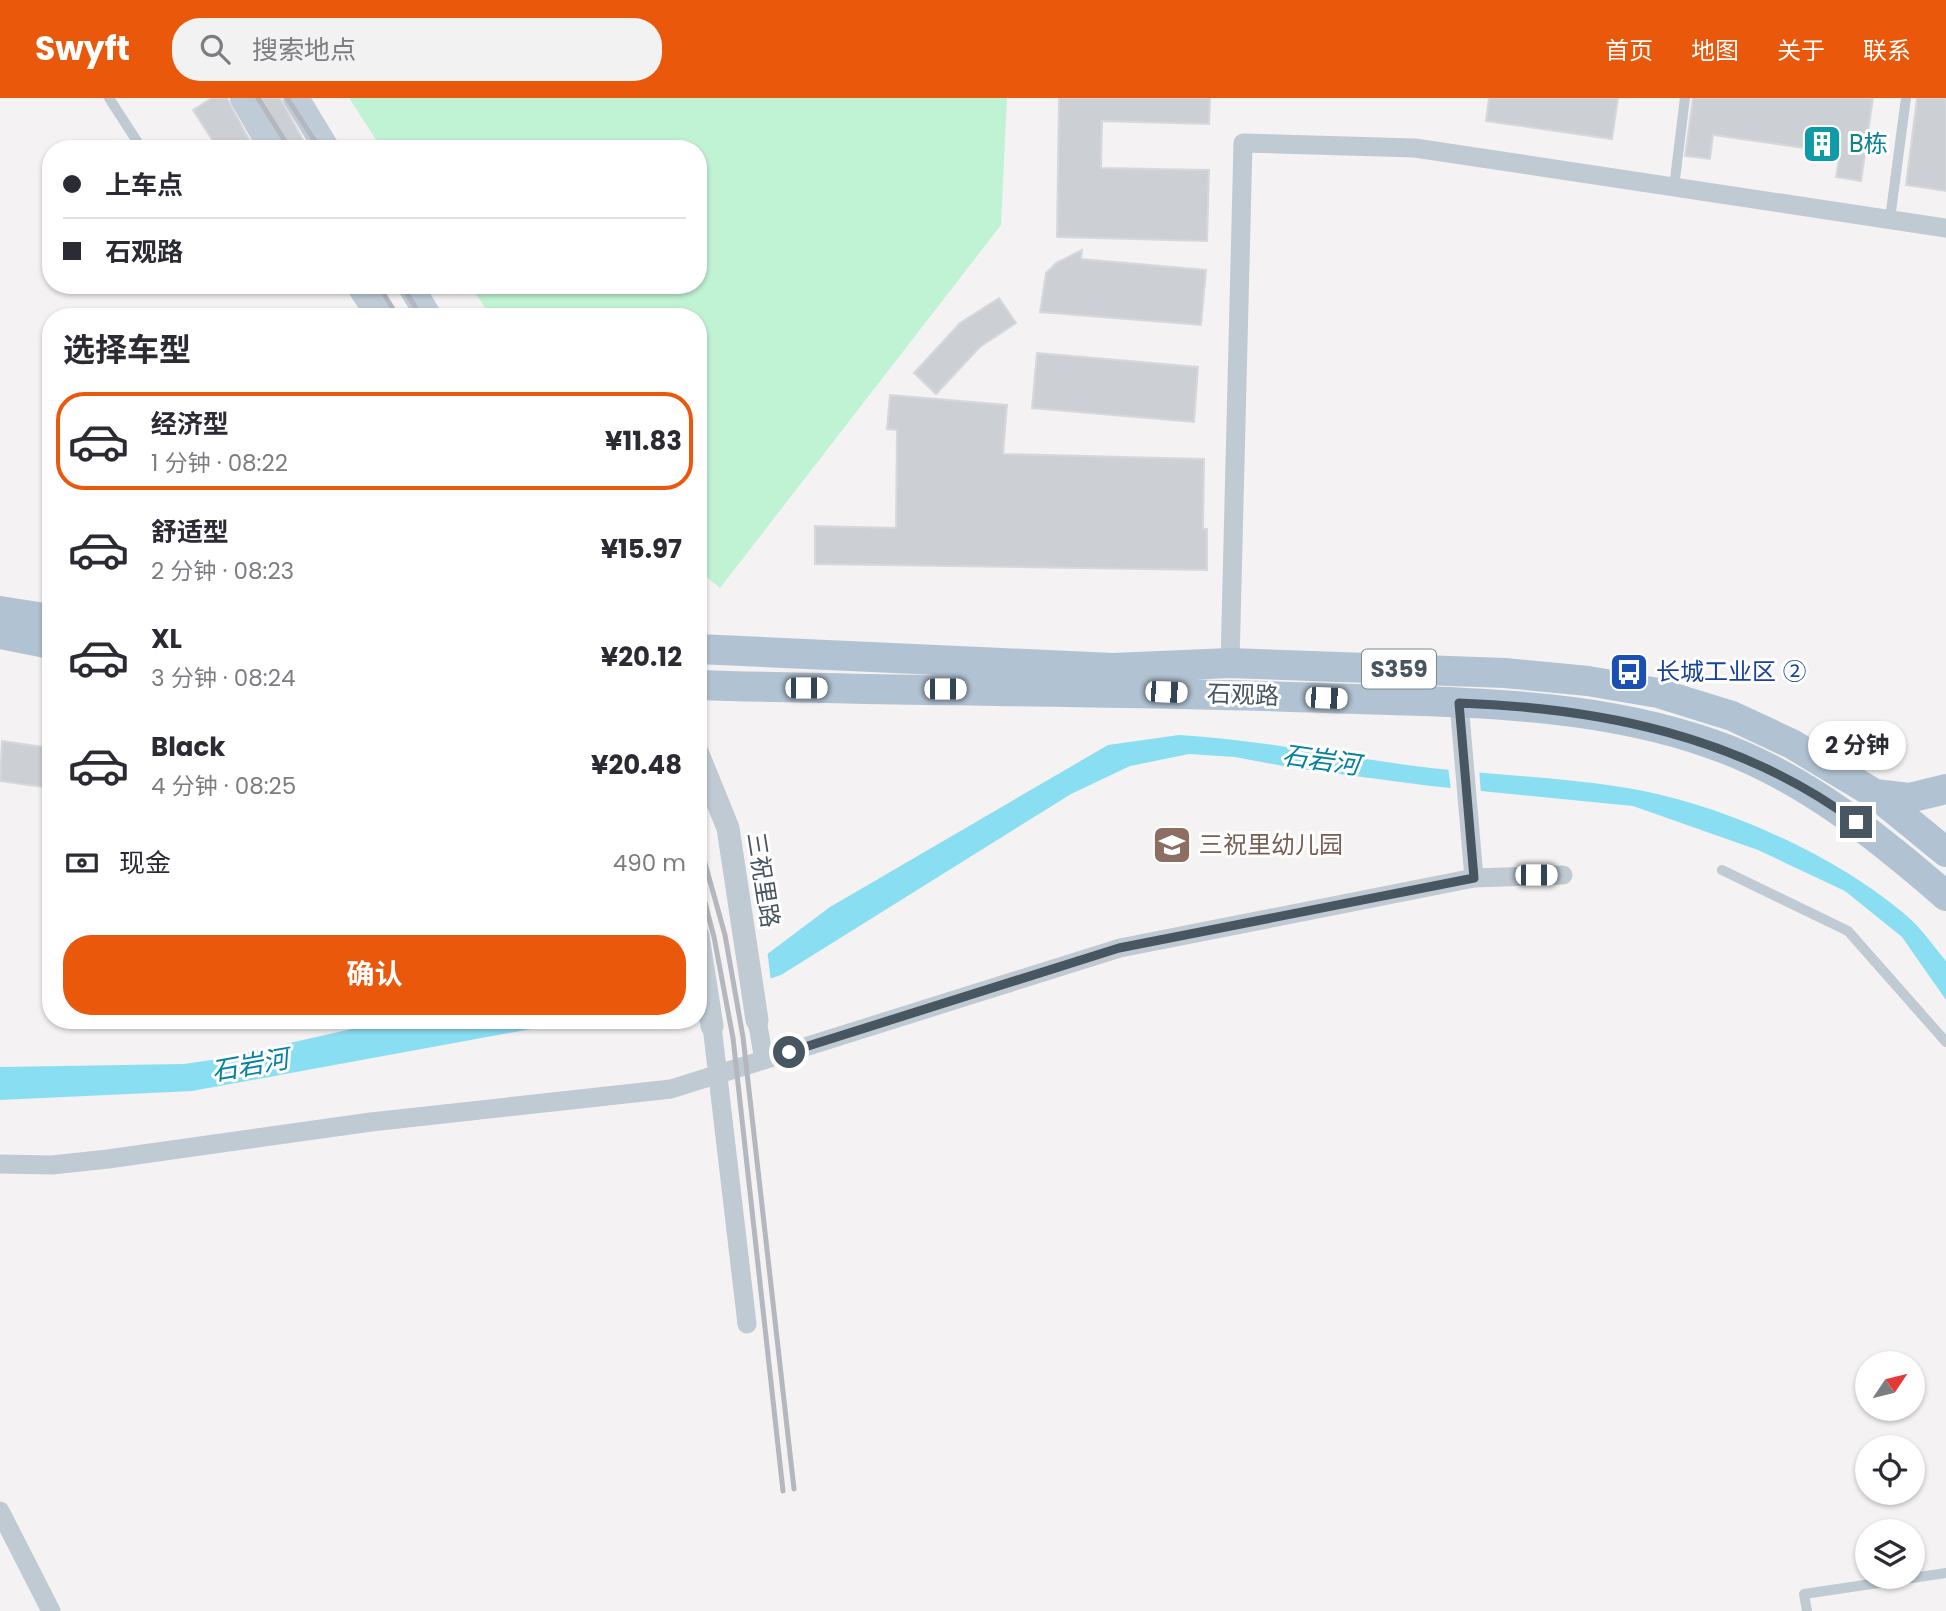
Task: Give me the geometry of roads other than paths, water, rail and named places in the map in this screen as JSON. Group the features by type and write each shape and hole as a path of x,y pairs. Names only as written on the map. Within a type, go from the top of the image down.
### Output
{"main road":[{"path":"243,98 267,140"},
{"path":"296,98 322,140"},
{"path":"0,611 42,618"},
{"path":"0,634 42,642"},
{"name":"石观路","path":"707,649 1114,668 1230,663 1505,673 1588,681 1657,693 1732,716 1792,744 1875,794 1946,852"},
{"name":"石观路","path":"707,685 1113,690 1514,705 1584,713 1642,724 1713,744 1779,774 1836,807 1895,851 1946,896"},
{"path":"1875,794 1909,798 1946,789"}],"street":[{"path":"1230,663 1242,143 1415,148 1946,228"},
{"path":"1459,703 1474,878"},
{"name":"三祝里路","path":"707,776 728,828 756,1011"},
{"path":"0,1164 52,1165 108,1159 371,1122 671,1089 1119,948 1474,878 1563,875"},
{"path":"707,992 747,1324"},
{"path":"756,1011 764,1060"},
{"path":"0,1511 51,1611"}],"lane":[{"path":"109,98 136,140"},
{"path":"1674,187 1685,98"},
{"path":"1890,219 1906,98"},
{"path":"1722,870 1848,931 1946,1042"},
{"path":"1807,1611 1804,1594 1946,1573"}],"water":[{"name":"石岩河","path":"1179,735 1242,741 1431,768 1621,787 1695,804 1773,834 1810,852 1879,894 1908,917 1946,961 1946,1000 1902,937 1845,891 1758,850 1633,806 1431,786 1294,768 1235,757 1189,754 1130,766 1071,794 781,975 743,988 766,955 830,907 1108,745"},
{"name":"石岩河","path":"352,1029 531,1029 192,1091 0,1100 0,1067 184,1064"}],"railway":[{"path":"258,98 284,140"},
{"path":"287,98 314,140"},
{"path":"384,294 392,308"},
{"path":"407,294 416,308"},
{"path":"707,870 725,935 743,1037 794,1489"},
{"path":"707,910 733,1038 783,1491"}],"place":[{"name":"B栋","path":"1822,144"},
{"name":"长城工业区 ②","path":"1629,672"},
{"name":"三祝里幼儿园","path":"1172,845"}]}
